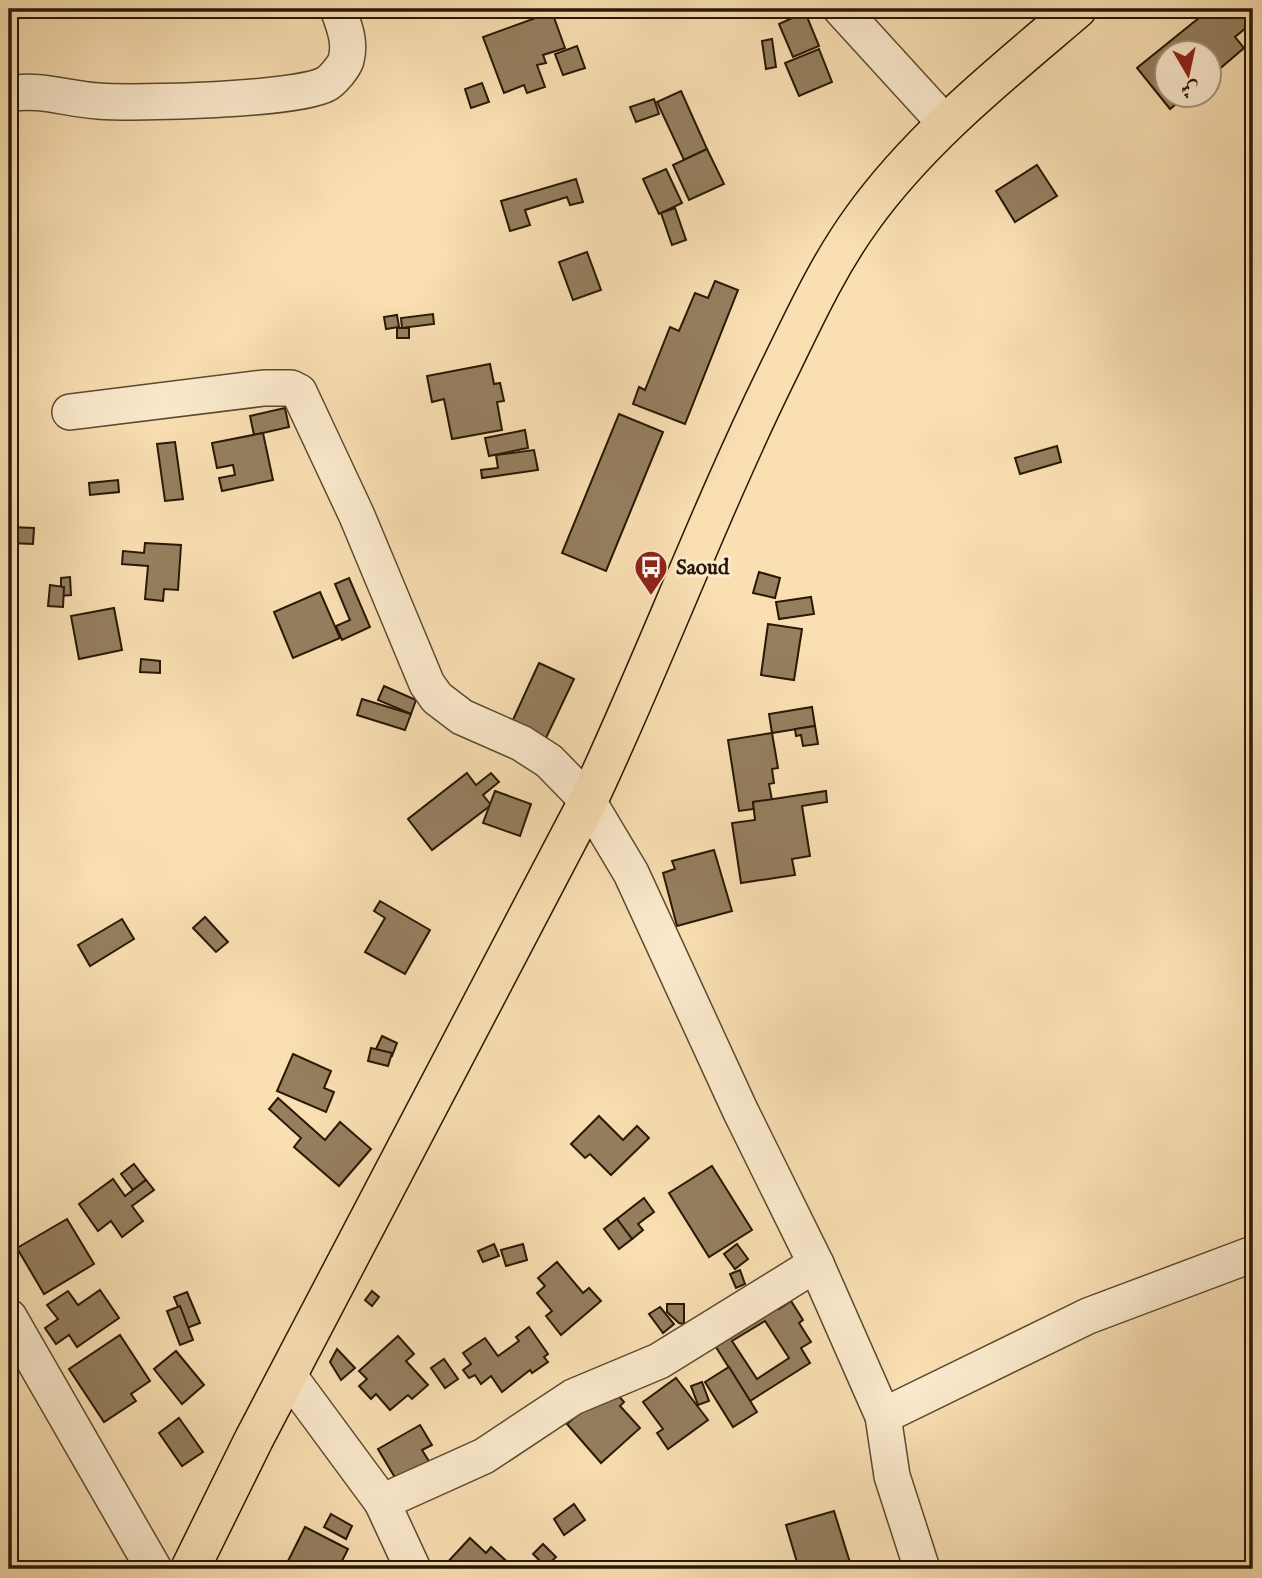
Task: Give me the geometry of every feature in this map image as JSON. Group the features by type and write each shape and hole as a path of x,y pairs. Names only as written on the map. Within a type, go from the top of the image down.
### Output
{"main road":[{"path":"190,1569 588,801 625,723 745,439 809,307 862,219 902,170 946,124 1077,9"}],"street":[{"path":"9,94 39,91 97,101 144,102 296,91 327,84 346,62 348,36 338,9"},
{"path":"841,9 946,124"},
{"path":"70,412 264,388 290,388 299,392 315,421 357,516 427,684 437,698 463,717 522,743 549,761 588,801 631,873 740,1110 816,1264 883,1416 892,1476 922,1569"},
{"path":"883,1416 1088,1316 1253,1254"},
{"path":"382,1502 417,1489 484,1456 573,1397 659,1360 816,1264"},
{"path":"9,1317 154,1569"},
{"path":"289,1376 382,1502 414,1569"}],"building":[{"path":"1210,9 1253,9 1253,22 1235,37 1244,48 1224,65 1224,38 1174,38"},
{"path":"552,12 565,48 543,55 546,63 537,65 545,87 527,93 524,85 504,93 483,37"},
{"path":"805,12 819,46 793,57 779,24"},
{"path":"772,39 776,67 766,69 762,41"},
{"path":"577,46 585,68 563,75 555,54"},
{"path":"819,49 832,82 799,96 785,63"},
{"path":"1154,54 1154,89 1137,68"},
{"path":"482,83 489,102 471,108 465,89"},
{"path":"681,91 707,149 684,160 657,102"},
{"path":"654,99 659,114 636,122 630,107"},
{"path":"707,149 724,184 689,200 673,165"},
{"path":"1037,165 1057,196 1015,222 996,191"},
{"path":"666,169 682,203 659,214 643,179"},
{"path":"576,179 583,202 570,205 567,197 525,210 530,225 510,231 501,201"},
{"path":"675,208 686,240 672,245 661,213"},
{"path":"587,252 601,290 573,300 559,262"},
{"path":"715,281 738,290 685,424 633,404 639,387 645,390 670,327 679,331 695,293 708,298"},
{"path":"433,314 434,324 402,328 401,318"},
{"path":"397,315 399,327 386,329 384,317"},
{"path":"397,328 409,328 409,338 397,338"},
{"path":"490,364 494,384 500,383 504,401 497,402 502,430 452,439 444,399 432,402 427,376"},
{"path":"285,408 289,427 254,435 250,416"},
{"path":"619,414 663,432 606,571 562,553"},
{"path":"525,430 528,448 489,456 485,438"},
{"path":"263,433 273,480 222,491 219,478 235,475 233,465 217,468 212,443"},
{"path":"175,442 183,499 165,501 157,444"},
{"path":"1057,446 1061,462 1020,474 1015,458"},
{"path":"534,450 538,470 482,478 481,470 498,468 496,455"},
{"path":"118,480 119,492 90,495 89,483"},
{"path":"9,527 34,528 33,544 9,543"},
{"path":"145,543 181,545 178,590 164,589 163,601 145,599 148,566 122,564 123,551 144,553"},
{"path":"759,572 780,578 775,598 753,593"},
{"path":"70,577 71,595 61,596 61,578"},
{"path":"349,578 370,627 342,640 336,626 350,620 335,584"},
{"path":"50,585 64,587 63,607 48,606"},
{"path":"320,592 340,638 293,658 274,612"},
{"path":"811,597 814,614 779,619 776,602"},
{"path":"114,608 122,650 79,659 71,616"},
{"path":"768,624 802,629 794,680 761,675"},
{"path":"141,659 160,661 160,673 140,672"},
{"path":"539,663 574,679 545,740 511,724"},
{"path":"384,686 416,700 411,714 378,700"},
{"path":"362,699 411,714 405,730 357,715"},
{"path":"812,707 815,726 772,733 769,714"},
{"path":"815,726 818,744 803,746 801,735 796,736 795,729"},
{"path":"772,733 778,768 772,769 774,783 769,784 772,800 753,802 754,809 739,811 728,740"},
{"path":"467,773 476,785 491,773 499,782 483,795 491,805 432,850 408,819"},
{"path":"495,791 531,804 520,836 483,823"},
{"path":"826,791 827,802 802,806 810,856 792,859 795,875 741,883 732,823 755,820 753,802"},
{"path":"714,850 732,911 677,926 663,873 675,869 672,861"},
{"path":"380,901 430,930 405,974 365,952 385,918 374,911"},
{"path":"205,917 228,942 216,952 193,928"},
{"path":"122,919 134,939 90,966 78,945"},
{"path":"382,1036 397,1043 392,1056 376,1049"},
{"path":"371,1048 392,1053 388,1066 368,1061"},
{"path":"293,1054 331,1071 324,1088 334,1092 326,1112 277,1091"},
{"path":"278,1098 325,1140 340,1122 371,1149 339,1186 294,1147 301,1138 269,1109"},
{"path":"599,1116 623,1140 637,1126 649,1138 611,1175 590,1154 585,1158 571,1144"},
{"path":"134,1164 146,1180 133,1190 121,1174"},
{"path":"712,1166 752,1230 709,1257 669,1193"},
{"path":"113,1179 125,1196 146,1180 154,1190 132,1206 143,1221 122,1237 111,1221 98,1231 79,1204"},
{"path":"644,1198 654,1212 638,1224 643,1230 632,1239 617,1219"},
{"path":"67,1219 94,1264 44,1294 17,1248"},
{"path":"617,1219 632,1239 619,1249 604,1229"},
{"path":"494,1244 499,1256 483,1262 478,1251"},
{"path":"523,1244 527,1260 506,1266 501,1250"},
{"path":"737,1244 748,1259 735,1269 724,1254"},
{"path":"557,1262 583,1293 589,1288 601,1301 561,1335 546,1316 552,1311 537,1293 545,1286 538,1278"},
{"path":"740,1270 745,1284 736,1288 730,1274"},
{"path":"100,1290 119,1318 77,1347 69,1335 56,1344 45,1328 58,1319 47,1305 68,1291 78,1305"},
{"path":"372,1291 379,1297 372,1306 365,1300"},
{"path":"187,1292 200,1323 187,1328 174,1297"},
{"path":"771,1297 779,1309 791,1301 803,1320 799,1323 811,1342 801,1348 810,1363 750,1401 709,1336","holes":["765,1321 789,1358 757,1379 732,1341"]},
{"path":"667,1304 684,1304 684,1324 667,1312"},
{"path":"180,1306 193,1340 180,1345 167,1311"},
{"path":"660,1307 674,1324 663,1333 649,1314"},
{"path":"529,1327 548,1354 544,1357 548,1362 532,1373 530,1370 502,1392 491,1376 481,1384 475,1375 469,1378 463,1370 471,1364 463,1353 485,1338 498,1356 519,1341 516,1337"},
{"path":"120,1335 150,1381 131,1394 136,1401 104,1422 69,1369"},
{"path":"398,1336 414,1354 406,1361 428,1385 412,1399 408,1395 390,1410 376,1394 371,1399 359,1386 367,1379 359,1371"},
{"path":"337,1349 355,1368 341,1380 330,1362"},
{"path":"176,1351 204,1385 182,1404 154,1369"},
{"path":"444,1359 458,1379 445,1388 431,1368"},
{"path":"729,1367 757,1412 733,1427 705,1382"},
{"path":"676,1378 708,1420 668,1449 657,1433 663,1429 643,1402"},
{"path":"702,1382 709,1401 698,1405 691,1386"},
{"path":"610,1386 624,1402 620,1406 640,1428 601,1463 567,1424"},
{"path":"179,1418 203,1452 182,1466 159,1433"},
{"path":"420,1425 432,1445 422,1450 432,1466 400,1486 378,1449"},
{"path":"574,1504 585,1520 564,1535 554,1519"},
{"path":"834,1511 852,1569 799,1569 786,1525"},
{"path":"331,1514 352,1526 346,1539 324,1527"},
{"path":"305,1527 348,1549 338,1569 284,1569"},
{"path":"470,1538 486,1553 491,1547 515,1569 447,1569 444,1566"},
{"path":"543,1544 556,1557 546,1567 533,1554"}],"place":[{"name":"Saoud","path":"651,597"}]}
